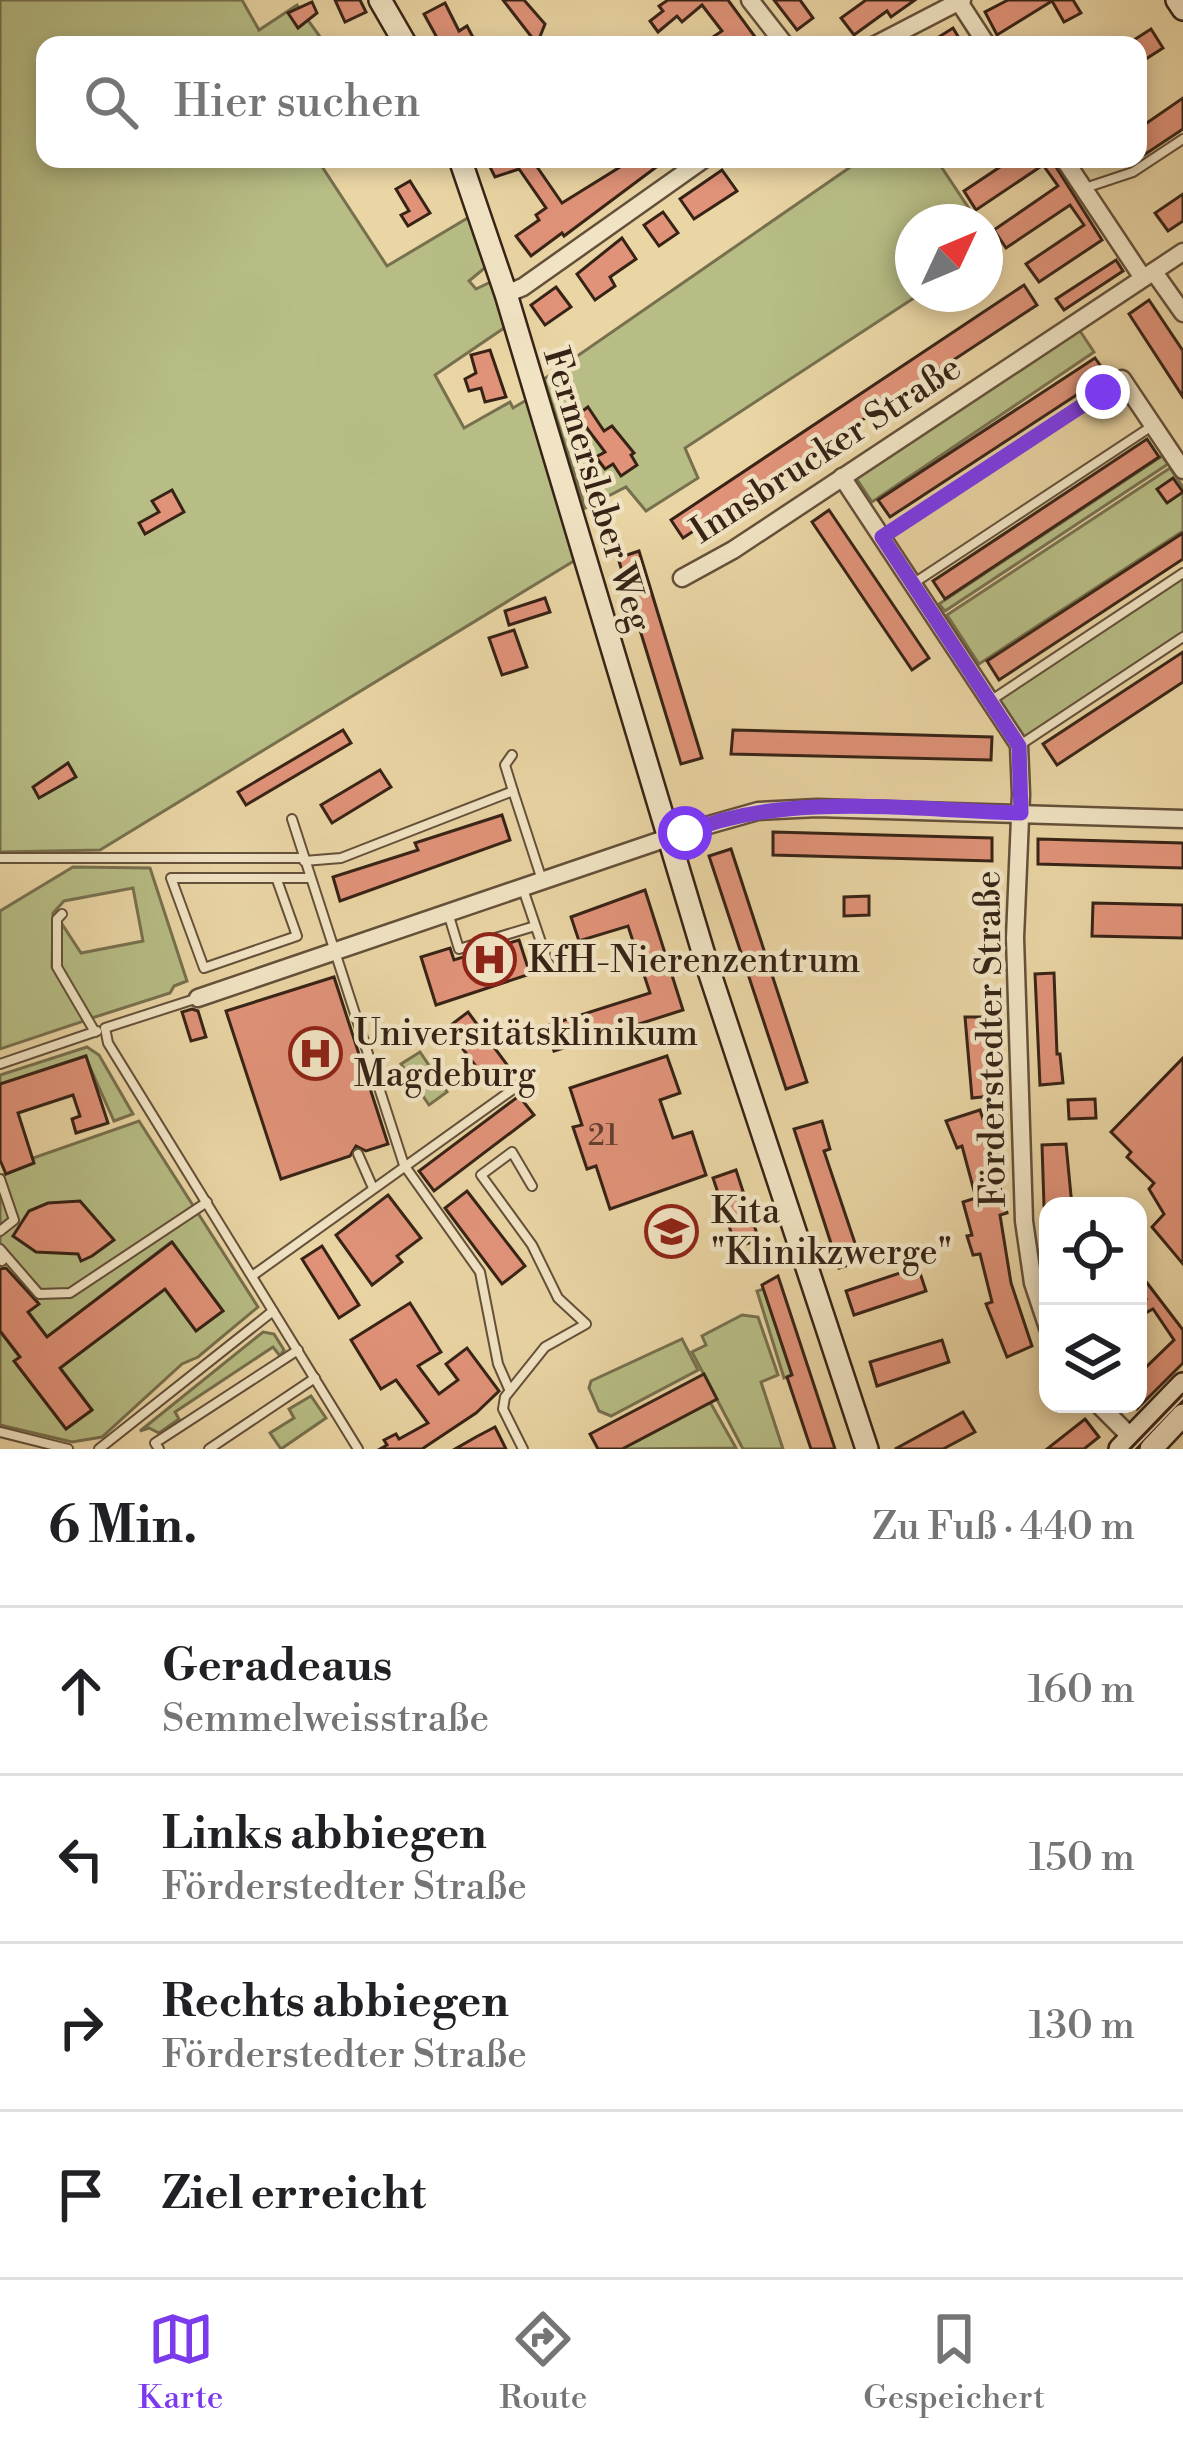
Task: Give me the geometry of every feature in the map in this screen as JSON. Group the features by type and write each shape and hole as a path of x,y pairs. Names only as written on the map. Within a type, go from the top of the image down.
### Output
{"street":[{"path":"380,0 401,36"},
{"path":"751,0 777,36"},
{"path":"1178,0 1183,9"},
{"path":"892,36 960,1 981,36"},
{"name":"Fermersleber Weg","path":"463,168 506,294 670,840 866,1449"},
{"path":"506,294 523,287 691,168"},
{"path":"1070,168 1183,313"},
{"name":"Innsbrucker Straße","path":"682,578 720,558 1183,252"},
{"path":"1123,379 1183,470"},
{"path":"842,478 1019,746"},
{"name":"Förderstedter Straße","path":"1019,746 1015,938 1024,1221 1040,1305"},
{"path":"198,998 730,817 775,809 1183,819"},
{"path":"1134,1445 1180,1388"},
{"path":"1107,1413 1134,1445"},
{"path":"1134,1445 1183,1415"}],"lane":[{"path":"1147,163 1183,139"},
{"path":"1083,188 1139,168"},
{"path":"882,537 1123,379"},
{"path":"913,584 1153,425"},
{"path":"990,701 1183,573"},
{"path":"1019,746 1183,637"},
{"path":"512,754 505,766 543,881"},
{"path":"0,858 341,858 513,791"},
{"path":"292,819 404,1166 480,1272 509,1390"},
{"path":"277,880 297,936 204,968 171,878 310,878"},
{"path":"522,888 548,964"},
{"path":"448,913 459,949 535,926"},
{"path":"62,914 57,919 56,964 358,1449"},
{"path":"0,1064 198,998"},
{"path":"253,1276 526,1080"},
{"path":"523,1449 503,1409 509,1390 545,1347 586,1324 558,1298 532,1245 481,1175 512,1152 532,1186"},
{"path":"358,1154 374,1188"},
{"path":"0,1180 14,1220 0,1231"},
{"path":"0,1249 39,1294 60,1296 207,1202"},
{"path":"100,1449 273,1311"},
{"path":"159,1449 155,1443 298,1350"},
{"path":"209,1449 315,1378"},
{"path":"0,1432 68,1449"},
{"path":"222,1440 229,1449"}],"green space":[{"path":"0,0 242,0 259,30 297,5 319,36 36,36 36,168 323,168 387,266 471,216 487,266 469,281 476,289 493,281 504,328 435,375 464,428 510,402 513,408 530,398 577,559 100,850 0,852"},
{"path":"849,168 942,168 966,204 895,204 895,310 685,448 698,478 646,511 626,487 585,508 544,379"},
{"path":"1078,328 1094,352 872,502 856,478"},
{"path":"1162,456 1168,464 945,611 939,604"},
{"path":"1170,468 1183,487 1183,531 979,664 947,615"},
{"path":"1183,576 1183,633 1023,739 997,699"},
{"path":"73,867 150,868 187,981 170,993 92,1018 61,967 60,921 81,953 143,941 133,888 64,901 53,913 52,967 84,1021 0,1049 0,911"},
{"path":"87,1047 99,1055 133,1114 114,1121 85,1056 0,1084 0,1075"},
{"path":"420,1052 447,1092 429,1105 401,1064"},
{"path":"139,1121 258,1307 198,1357 182,1364 102,1437 72,1442 0,1425 0,1331 20,1357 15,1362 66,1429 92,1410 60,1368 165,1289 196,1331 223,1311 171,1242 47,1337 28,1312 38,1303 5,1259 0,1262 0,1176 33,1163 33,1158"},
{"path":"764,1289 792,1375 784,1378 757,1291"},
{"path":"742,1315 758,1317 778,1375 761,1382 783,1449 743,1449 692,1352 706,1345 702,1336"},
{"path":"263,1332 274,1334 284,1350 280,1356 273,1347 175,1412 179,1419 159,1433 149,1428 140,1431"},
{"path":"682,1339 698,1370 611,1416 599,1411 589,1388 591,1381"},
{"path":"311,1396 326,1418 281,1449 270,1433 294,1418 289,1409"},
{"path":"710,1402 736,1448 622,1449"}],"building":[{"path":"335,0 360,0 366,12 345,22"},
{"path":"503,0 524,0 545,24 540,36 531,36"},
{"path":"668,0 728,0 754,36 714,36 722,31 702,5 682,22 677,16 658,32 650,21 663,11 659,6"},
{"path":"774,0 800,0 813,18 797,30"},
{"path":"866,0 915,0 891,17 887,11 854,35 841,18"},
{"path":"1008,0 1073,0 1081,13 1064,22 1052,1 997,35 985,12"},
{"path":"312,2 317,13 298,28 288,13"},
{"path":"445,3 459,31 467,26 472,36 436,36 424,14"},
{"path":"1151,29 1163,48 1147,58 1147,36 1140,36"},
{"path":"1183,98 1183,129 1147,153 1147,123"},
{"path":"490,168 538,168 562,203 618,168 655,168 531,256 516,236 539,220 536,215 546,208 519,169 495,177"},
{"path":"998,168 1039,168 985,204 972,204 964,191"},
{"path":"1045,168 1057,168 1102,240 1039,282 1026,264 1084,225 1070,205 1006,248 1003,224 1058,186"},
{"path":"722,170 737,191 694,219 680,199"},
{"path":"410,181 430,213 408,226 401,215 409,211 396,189"},
{"path":"1183,194 1183,221 1168,231 1155,213"},
{"path":"663,212 678,233 659,246 644,225"},
{"path":"622,238 636,259 610,277 615,286 595,300 577,274"},
{"path":"1116,260 1123,271 1064,310 1056,299"},
{"path":"1024,285 1037,305 683,538 671,520 983,312 1003,312 1003,299"},
{"path":"556,287 571,307 545,325 531,305"},
{"path":"1149,300 1183,351 1183,397 1129,314"},
{"path":"490,350 506,397 485,402 481,388 469,391 465,379 476,373 471,355"},
{"path":"1095,358 1107,375 890,517 878,500"},
{"path":"588,407 604,431 612,426 634,453 637,465 621,476 613,464 605,469 596,457 605,452 577,415"},
{"path":"1147,439 1159,457 945,599 933,581"},
{"path":"1173,478 1183,492 1167,503 1157,489"},
{"path":"172,490 184,512 145,534 139,523 159,512 152,501"},
{"path":"829,510 929,658 912,670 812,522"},
{"path":"1183,533 1183,559 999,680 987,661"},
{"path":"639,551 702,758 681,764 618,558"},
{"path":"545,598 550,612 509,625 505,611"},
{"path":"514,630 527,667 502,675 489,638"},
{"path":"1183,652 1183,682 1057,765 1043,744"},
{"path":"343,730 351,743 246,805 238,792"},
{"path":"733,730 992,737 991,760 731,754"},
{"path":"68,763 76,777 39,798 33,787"},
{"path":"380,770 391,787 332,823 321,805"},
{"path":"502,815 510,840 340,901 333,877 418,850 415,843"},
{"path":"773,832 992,838 992,861 773,855"},
{"path":"1038,839 1183,843 1183,868 1038,864"},
{"path":"731,849 807,1082 786,1089 709,856"},
{"path":"645,890 683,1010 554,1051 546,1026 650,993 628,926 579,941 571,917"},
{"path":"869,896 869,915 844,916 844,897"},
{"path":"1093,903 1183,905 1183,938 1092,936"},
{"path":"519,940 530,974 436,1005 421,957 450,948 454,960"},
{"path":"1054,973 1057,1054 1063,1083 1040,1085 1035,974"},
{"path":"334,977 388,1144 366,1151 356,1146 350,1156 281,1179 226,1011"},
{"path":"198,1011 206,1037 191,1041 182,1012"},
{"path":"468,1012 508,1066 487,1081 447,1028"},
{"path":"965,1017 984,1017 985,1039 999,1038 1001,1095 972,1098"},
{"path":"86,1056 108,1123 76,1133 72,1119 80,1116 73,1095 18,1113 34,1163 6,1174 0,1160 0,1084"},
{"path":"667,1056 680,1093 660,1100 673,1138 692,1132 706,1175 610,1209 596,1166 587,1169 573,1127 582,1125 570,1088"},
{"path":"1183,1058 1183,1264 1152,1227 1164,1214 1149,1189 1154,1183 1127,1157 1131,1152 1111,1132"},
{"path":"519,1096 534,1115 434,1191 419,1171"},
{"path":"1095,1099 1096,1118 1069,1119 1068,1100"},
{"path":"980,1110 984,1122 996,1118 1001,1133 995,1135 1005,1174 997,1176 1007,1213 1000,1215 1011,1283 1032,1346 1007,1357 986,1304 992,1302 980,1254 973,1255 967,1236 972,1235 963,1202 976,1198 962,1146 957,1148 946,1121"},
{"path":"822,1121 830,1149 824,1151 861,1261 839,1268 794,1129"},
{"path":"1066,1144 1071,1197 1044,1197 1042,1145"},
{"path":"736,1170 759,1240 736,1247 713,1178"},
{"path":"467,1191 525,1266 502,1284 445,1208"},
{"path":"388,1195 421,1238 397,1256 402,1262 372,1285 336,1235"},
{"path":"80,1201 114,1240 92,1256 81,1261 78,1254 36,1252 13,1236 29,1211 48,1203"},
{"path":"172,1242 223,1311 196,1331 165,1289 60,1368 92,1410 66,1429 14,1361 20,1357 0,1331 0,1269 6,1268 39,1304 28,1312 47,1337"},
{"path":"322,1246 359,1305 339,1318 302,1259"},
{"path":"918,1267 926,1291 854,1315 846,1291"},
{"path":"778,1276 835,1449 811,1449 787,1377 792,1375 762,1285"},
{"path":"1147,1283 1183,1330 1183,1363 1147,1399 1147,1366 1174,1340 1153,1309 1147,1312"},
{"path":"410,1303 441,1352 418,1366 439,1394 458,1380 446,1364 467,1348 499,1391 476,1413 422,1449 380,1449 387,1445 384,1440 396,1434 399,1439 428,1423 396,1380 381,1389 351,1340"},
{"path":"942,1340 949,1362 877,1386 870,1362"},
{"path":"704,1374 717,1399 622,1449 598,1449 590,1434"},
{"path":"963,1412 975,1432 943,1449 895,1449"},
{"path":"1085,1419 1099,1437 1084,1449 1047,1449"},
{"path":"495,1427 506,1449 455,1449 476,1437"}],"tram line":[{"path":"1130,1449 1183,1394"}],"place":[{"name":"KfH-Nierenzentrum","path":"489,959"},
{"name":"Universitätsklinikum Magdeburg","path":"315,1053"},
{"name":"Kita \"Klinikzwerge\"","path":"672,1231"}],"route":[{"path":"685,833 730,817 784,808 1021,813 1019,746 882,537 1103,392"}]}
